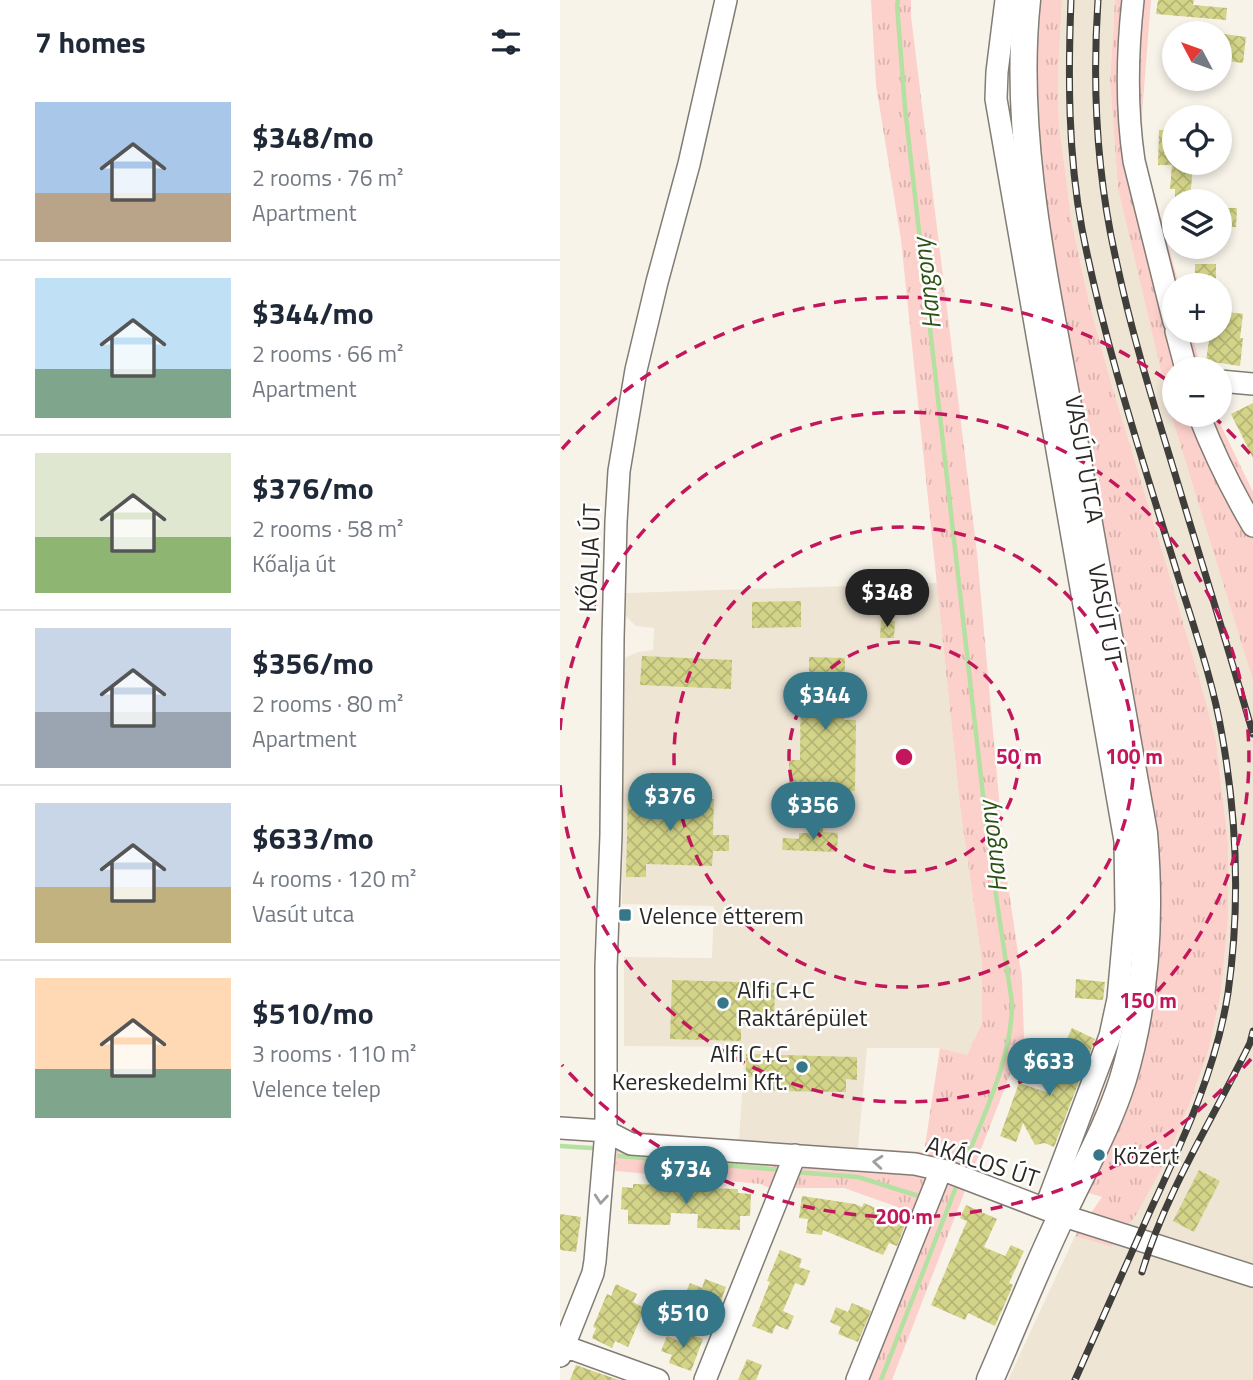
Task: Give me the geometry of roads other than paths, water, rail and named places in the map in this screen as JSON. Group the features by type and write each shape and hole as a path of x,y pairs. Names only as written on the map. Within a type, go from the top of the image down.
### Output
{"main road":[{"name":"VASÚT ÚT","path":"990,1380 1053,1212 1103,1130 1123,1079 1145,969 1148,899 1144,833 1047,291 1031,185 1024,91 1027,0"}],"street":[{"name":"KŐALJA ÚT","path":"562,1351 593,1273 606,1131 612,638 615,522 620,471 636,370 690,163 726,0"},
{"name":"VASÚT UTCA","path":"1006,0 996,99 1125,841 1126,909 1118,999 1111,1036 1053,1212"},
{"path":"1133,0 1128,41 1130,135 1162,274"},
{"path":"1232,382 1253,384"},
{"path":"1204,427 1238,501 1253,526"},
{"name":"AKÁCOS ÚT","path":"560,1128 606,1131 631,1144 791,1165 915,1164 936,1185 971,1181 1053,1212 1253,1276"},
{"path":"705,1380 791,1165"},
{"path":"857,1380 936,1185"},
{"path":"562,1351 659,1380"}],"waterway":[{"name":"Hangony","path":"898,0 905,108 989,848 1012,1003 1011,1024 1001,1067 962,1170"},
{"path":"560,1146 591,1148"},
{"path":"619,1156 782,1170"},
{"path":"794,1172 858,1177 922,1197"},
{"name":"Hangony","path":"881,1380 958,1182"}],"railway":[{"path":"1071,0 1070,115 1082,229 1113,360 1214,695 1231,799 1235,864 1234,929 1228,993 1223,1022 1207,1077 1175,1157 1075,1380"},
{"path":"1098,0 1096,100 1110,232 1144,370 1253,734"},
{"path":"1142,1272 1177,1184 1250,1043 1253,1031"}],"place":[{"name":"Velence étterem","path":"625,915"},
{"name":"Alfi C+C Raktárépület","path":"723,1003"},
{"name":"Alfi C+C Kereskedelmi Kft.","path":"802,1067"},
{"name":"Közért","path":"1099,1155"}]}
